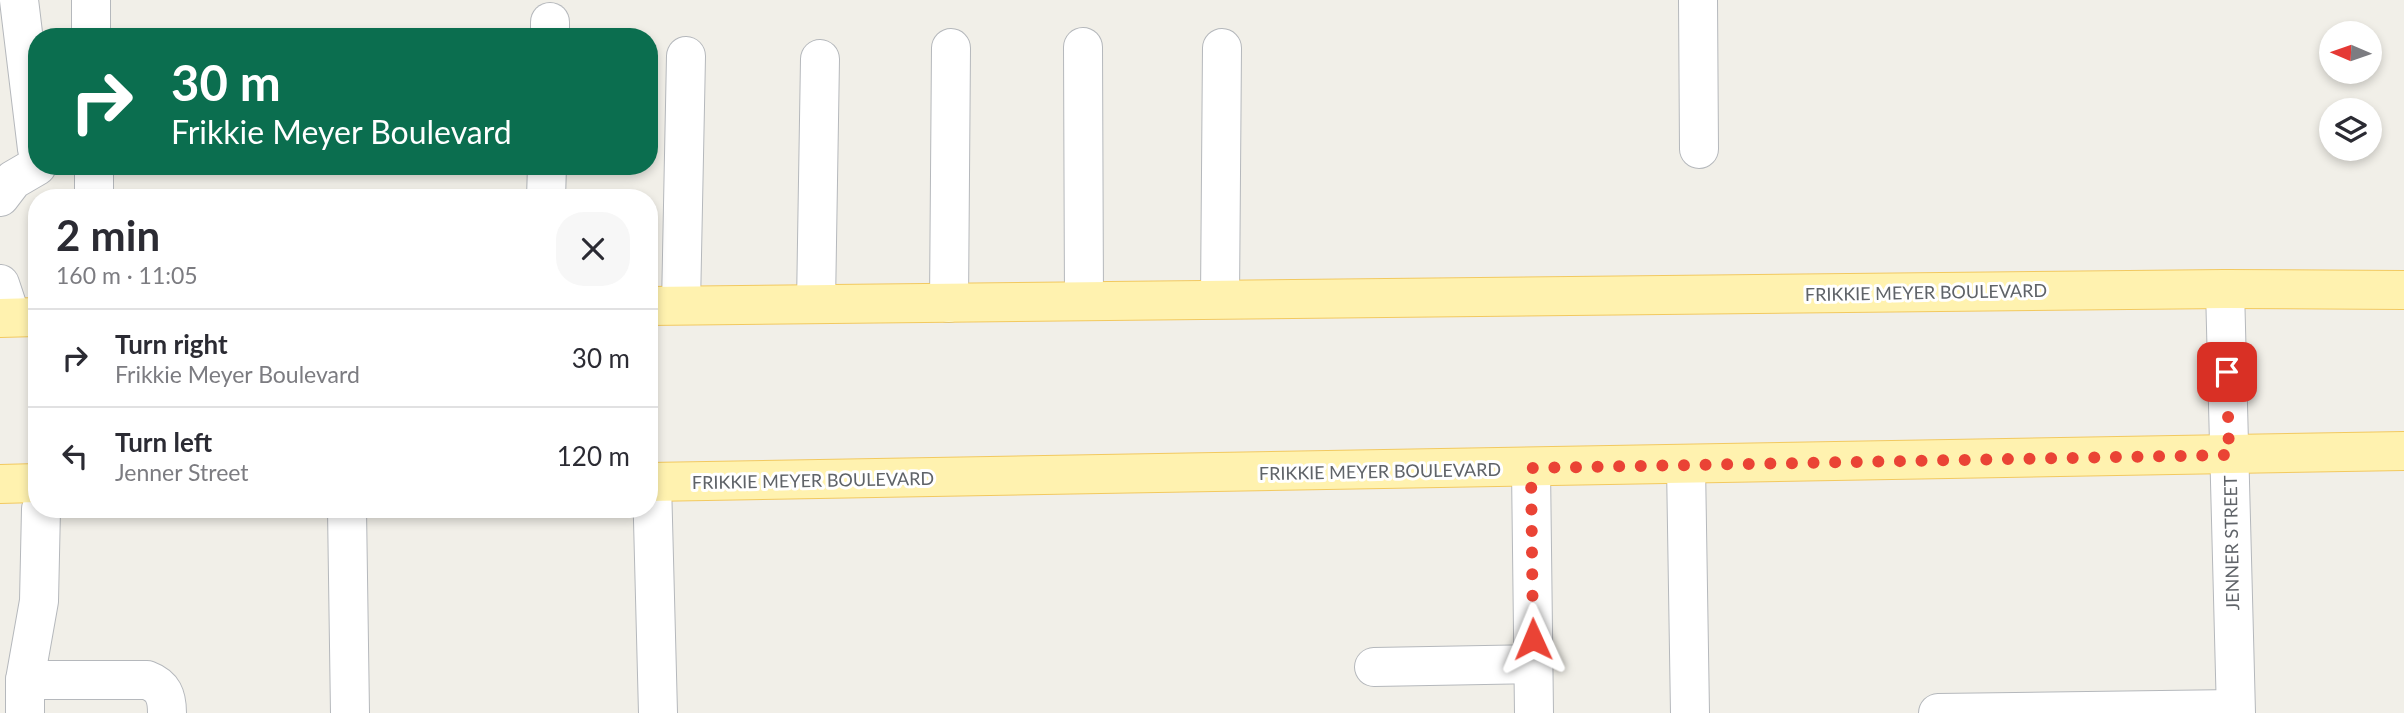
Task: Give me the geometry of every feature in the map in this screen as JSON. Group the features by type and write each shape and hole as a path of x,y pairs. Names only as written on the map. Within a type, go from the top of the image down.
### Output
{"main road":[{"name":"FRIKKIE MEYER BOULEVARD","path":"665,306 2225,289 2404,290"},
{"name":"FRIKKIE MEYER BOULEVARD","path":"658,482 2404,451"},
{"path":"0,484 28,483"}],"street":[{"path":"19,0 28,74"},
{"path":"91,0 92,28"},
{"path":"1698,0 1699,149"},
{"path":"1083,47 1084,301"},
{"path":"949,303 951,48"},
{"path":"1220,299 1222,48"},
{"path":"665,306 686,56"},
{"path":"816,304 820,59"},
{"path":"0,197 13,180 28,171"},
{"name":"JENNER STREET","path":"2225,289 2236,711"},
{"path":"1686,465 1690,713"},
{"path":"1531,468 1534,713"},
{"path":"41,518 39,601 25,696 147,680 158,684 164,691 167,713"},
{"path":"346,518 350,713"},
{"path":"652,518 658,713"},
{"path":"1374,667 1533,664"},
{"path":"1938,713 2236,711"}],"route":[{"path":"1533,639 1531,468 2229,455 2227,372"}]}
